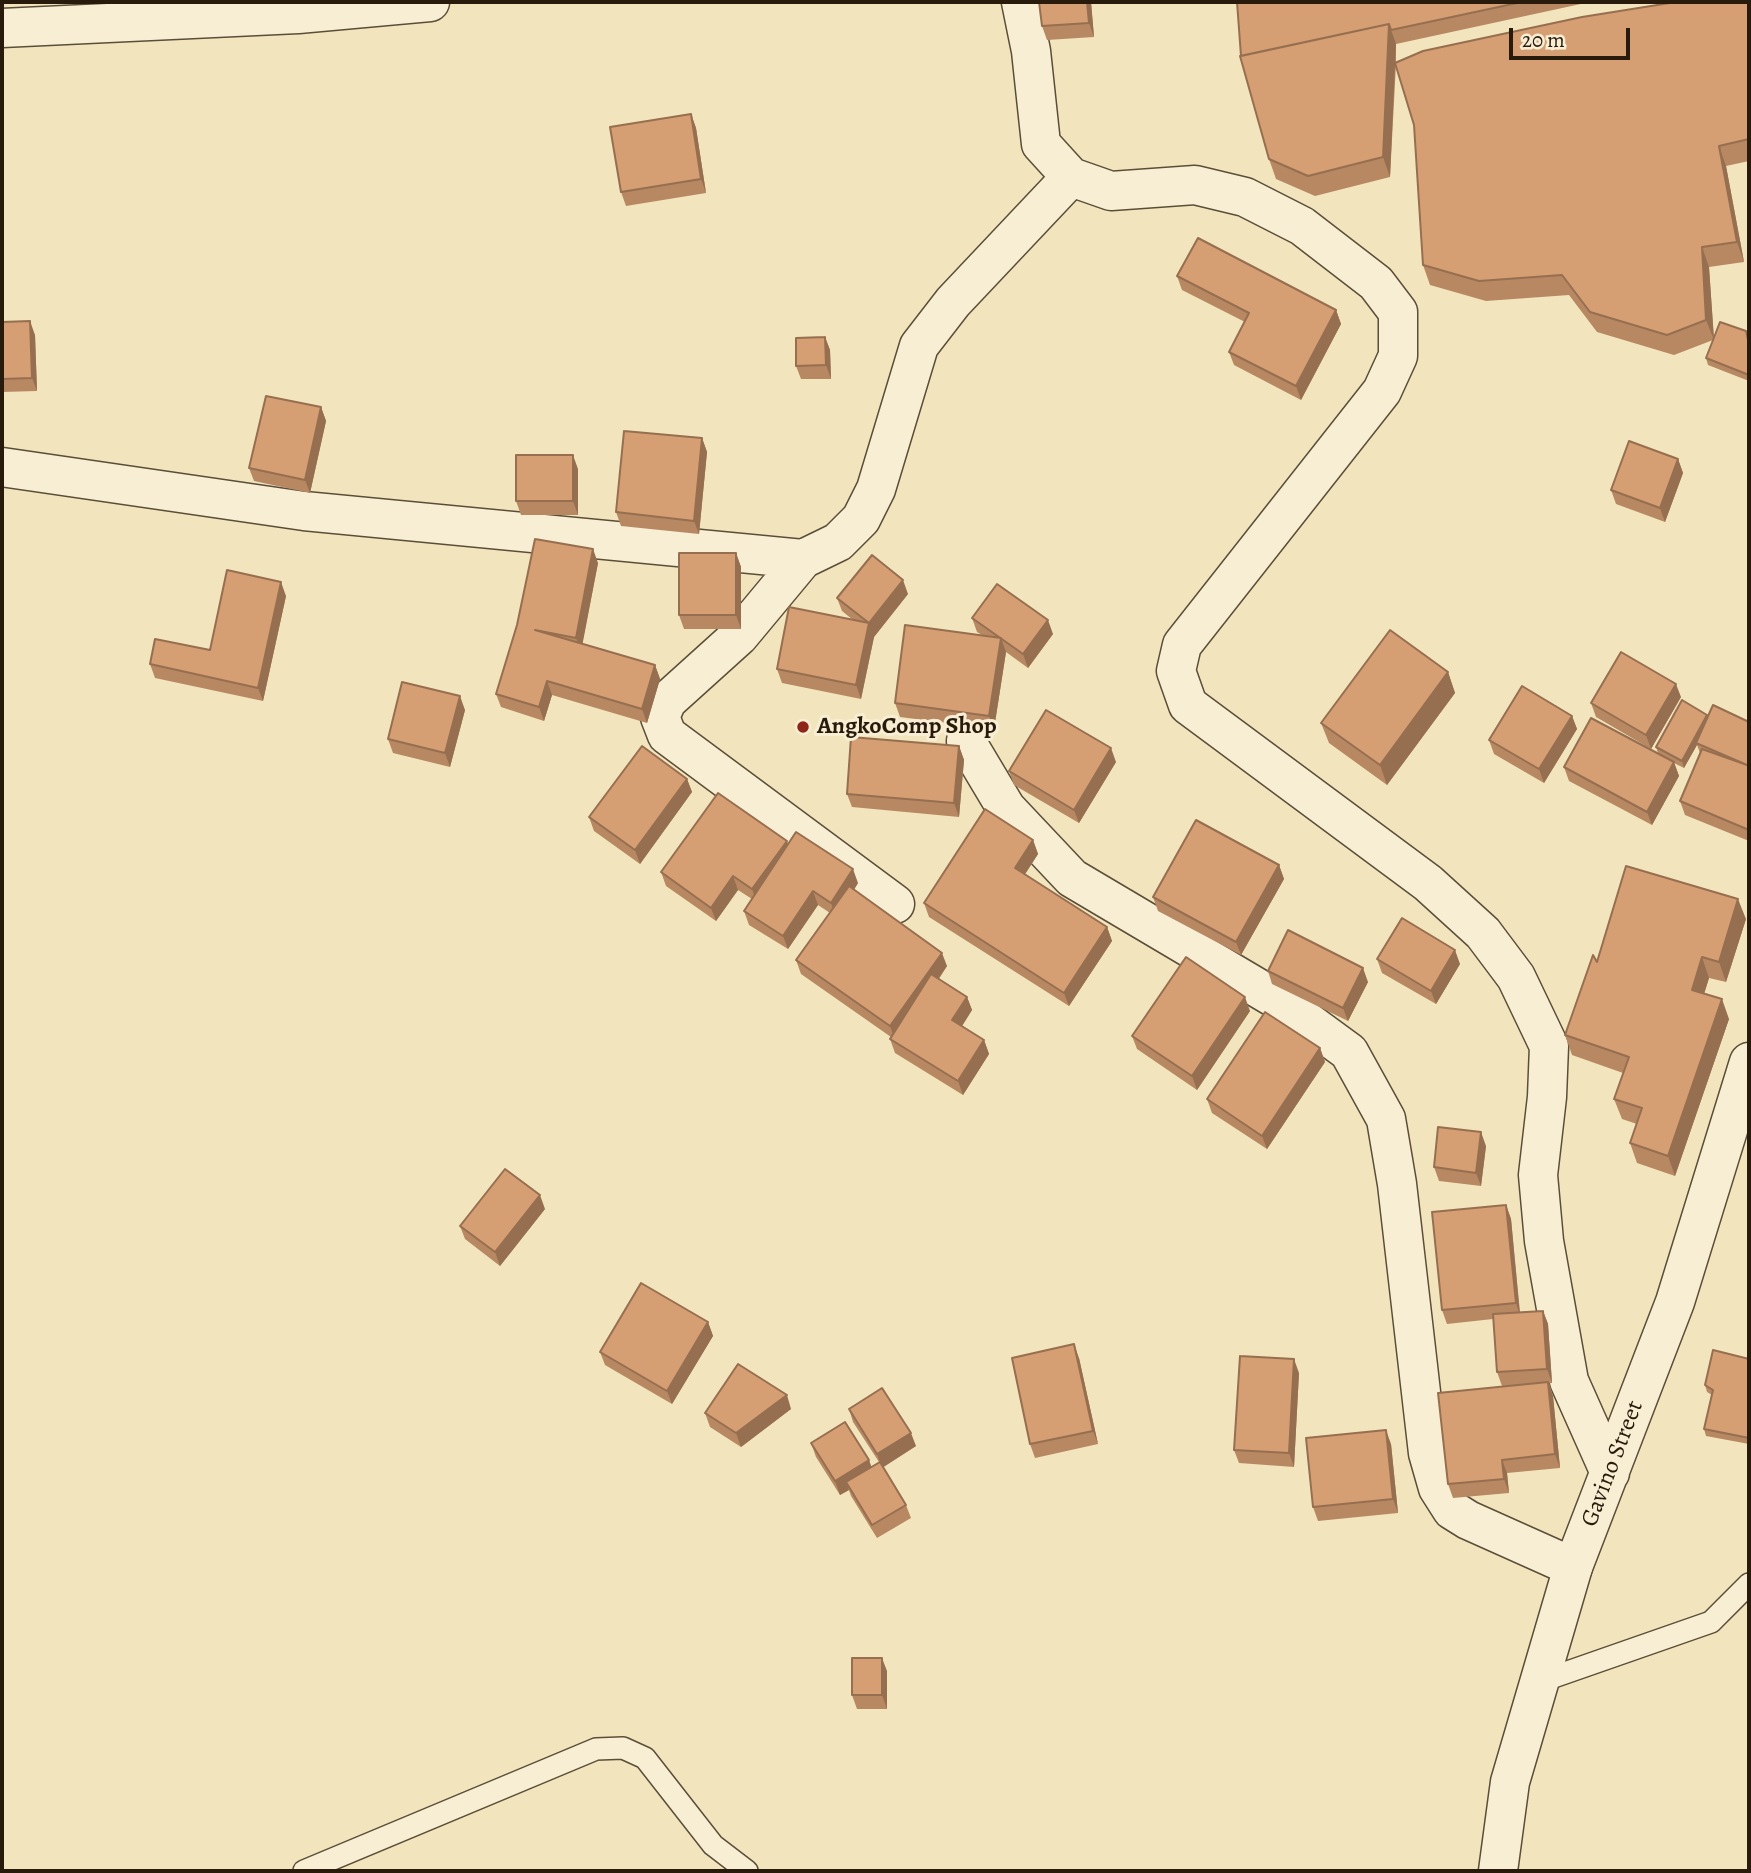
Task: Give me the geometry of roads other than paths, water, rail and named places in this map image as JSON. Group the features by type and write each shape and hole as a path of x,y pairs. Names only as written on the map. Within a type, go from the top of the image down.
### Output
{"street":[{"path":"2,28 298,14 430,2"},
{"path":"1021,2 1031,51 1041,144 1071,177 1111,191 1195,186 1245,198 1302,226 1376,283 1398,312 1398,356 1382,391 1182,645 1176,671 1188,705 1428,883 1483,933 1516,977 1549,1046 1547,1097 1538,1175 1544,1241 1569,1381 1610,1473"},
{"path":"895,905 667,736 660,717 667,701 739,635 803,559 838,542 861,519 876,489 919,346 953,302 1071,177"},
{"path":"2,467 304,511 803,559"},
{"path":"966,741 1006,808 1072,878 1278,1000 1349,1052 1386,1119 1397,1184 1428,1453 1438,1488 1452,1510 1468,1520 1573,1567"},
{"name":"Gavino Street","path":"1498,1871 1510,1782 1573,1567 1675,1302 1749,1062"}],"lane":[{"path":"1539,1682 1711,1622 1749,1584"},
{"path":"304,1871 596,1749 623,1748 645,1758 713,1845 747,1871"}],"place":[{"name":"AngkoComp Shop","path":"803,727"}]}
